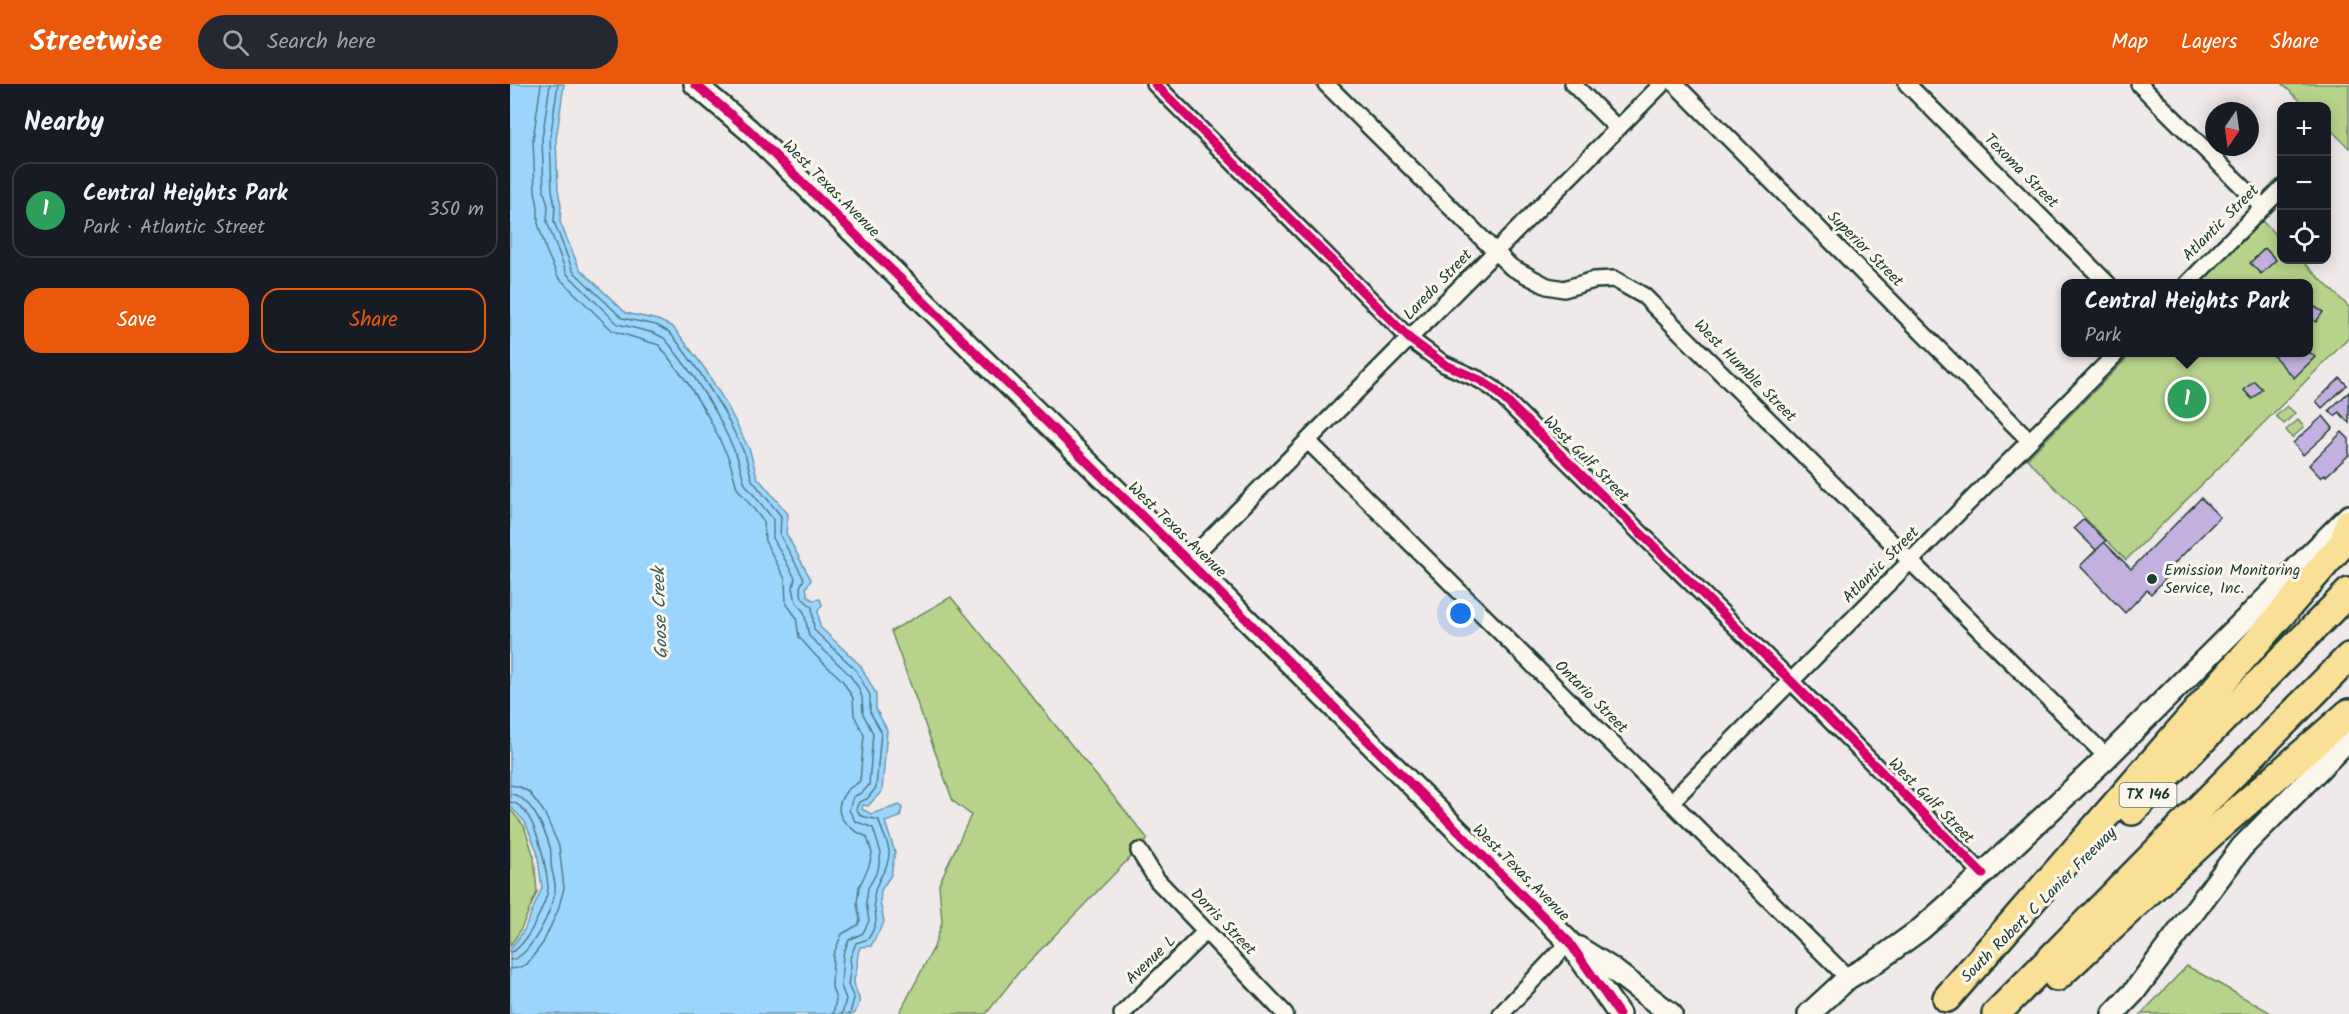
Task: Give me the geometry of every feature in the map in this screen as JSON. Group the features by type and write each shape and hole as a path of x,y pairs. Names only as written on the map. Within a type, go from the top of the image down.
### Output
{"highway":[{"path":"1939,1006 2329,560 2344,542 2349,523"},
{"name":"South Robert C Lanier Freeway","path":"1939,1006 2349,592"},
{"name":"TX 146","path":"1996,1014 2349,657"},
{"path":"2017,1014 2213,832 2349,712"}],"street":[{"name":"West Texas Avenue","path":"695,84 749,130 1188,561 1569,942 1619,1014"},
{"name":"West Gulf Street","path":"1155,84 1410,339 1444,364 1494,389 1791,681 1983,874"},
{"name":"West Humble Street","path":"1326,84 1494,253 1511,267 1547,286 1564,289 1594,280 1614,279 1644,296 2107,757"},
{"path":"1573,84 1617,128"},
{"name":"Laredo Street","path":"1188,561 1662,84"},
{"name":"Superior Street","path":"1675,84 2029,440"},
{"name":"Texoma Street","path":"1907,84 2103,279"},
{"path":"2139,84 2263,207"},
{"name":"Atlantic Street","path":"2192,279 2277,193"},
{"name":"Atlantic Street","path":"1671,802 2113,357"},
{"name":"Ontario Street","path":"1308,441 1848,978"},
{"path":"1809,1014 1848,978 1874,963 1921,929 1983,874 2107,757 2349,516"},
{"path":"2113,1014 2134,992 2242,847 2349,739"},
{"name":"Dorris Street","path":"1139,851 1158,880 1285,1014"},
{"name":"Avenue L","path":"1122,1014 1206,931"},
{"name":"West Texas Avenue","path":"1569,942 1612,969 1671,1014"},
{"path":"1501,1014 1569,942"}],"green space":[{"path":"2282,84 2349,84 2349,148 2331,130 2331,102 2302,102"},
{"path":"2262,221 2277,236 2277,264 2305,264 2349,307 2349,338 2126,560 2027,459 2128,357 2313,357 2313,279 2205,279"},
{"path":"2287,406 2295,413 2284,424 2276,416"},
{"path":"2298,420 2304,427 2292,438 2286,430"},
{"path":"951,597 1148,839 1019,972 986,1014 899,1014 934,947 942,922 939,884 971,815 953,801 891,631"},
{"path":"510,809 524,826 534,857 537,892 520,931 510,946"},
{"path":"2187,966 2273,1014 2141,1014"}],"water":[{"name":"Goose Creek","path":"510,84 564,84 556,140 558,190 561,205 560,222 579,268 626,313 658,320 673,327 705,369 728,407 750,451 757,477 788,514 786,533 811,580 806,588 808,597 813,600 820,599 822,605 818,611 820,627 860,665 876,694 876,709 887,730 882,791 868,806 863,805 862,809 871,814 900,805 902,808 900,817 885,822 895,852 891,875 881,890 880,902 884,922 871,946 860,947 859,950 854,986 859,1003 854,1014 510,1014 510,950 524,930 542,888 537,851 525,822 510,806"}],"building":[{"path":"2265,248 2276,260 2261,274 2250,263"},
{"path":"2313,306 2323,312 2316,322 2313,320"},
{"path":"2275,357 2315,357 2294,378"},
{"path":"2340,378 2347,385 2322,408 2316,401"},
{"path":"2254,381 2262,389 2252,399 2244,390"},
{"path":"2349,392 2349,423 2339,412 2335,416 2329,410"},
{"path":"2323,416 2333,428 2303,455 2293,443"},
{"path":"2342,432 2349,439 2349,455 2321,478 2309,465"},
{"path":"2201,498 2220,517 2164,574 2167,577 2151,594 2147,590 2125,613 2080,566 2104,542 2131,569"},
{"path":"2084,519 2106,541 2096,550 2074,528"}],"cycle path":[{"path":"695,84 749,130 1188,561 1569,942 1619,1014"},
{"path":"1155,84 1410,339 1444,364 1494,389 1791,681 1983,874"}],"place":[{"name":"Central Heights Park","path":"2187,399"},
{"name":"Emission Monitoring Service, Inc.","path":"2152,579"}]}
